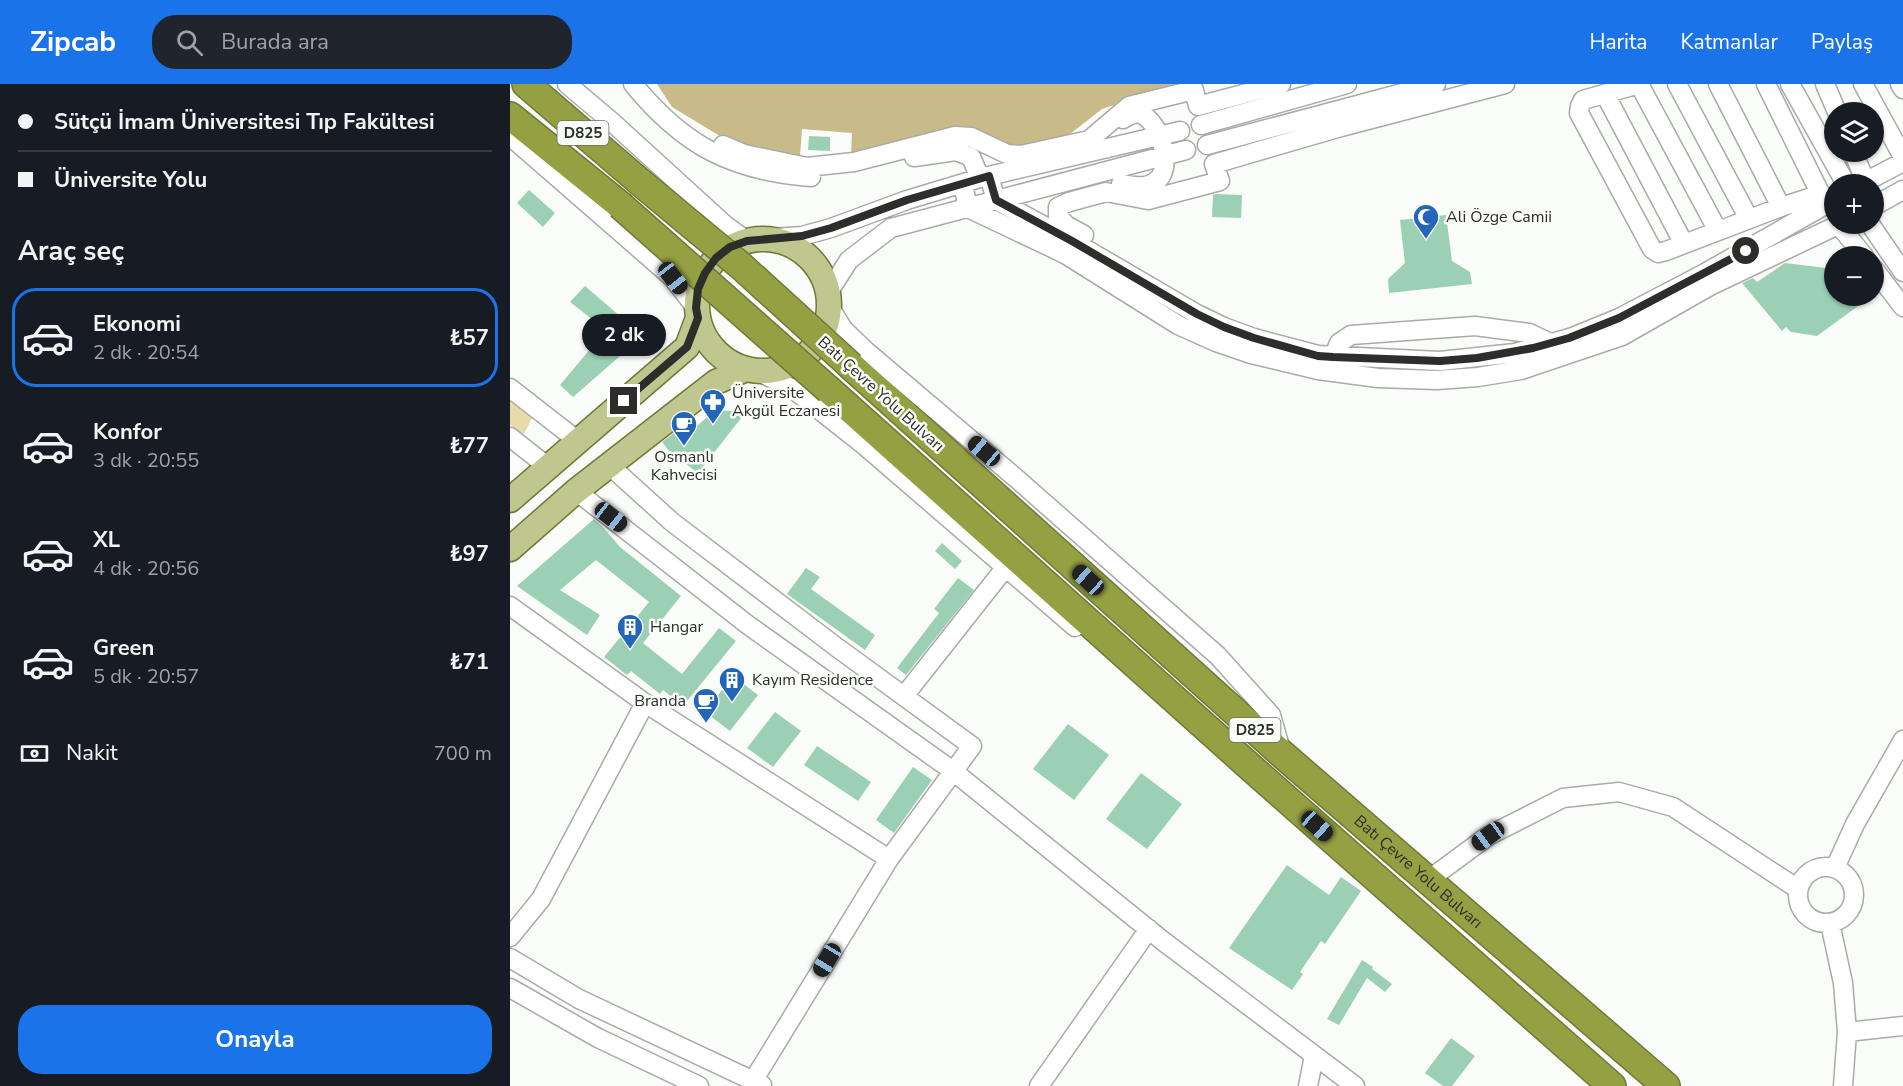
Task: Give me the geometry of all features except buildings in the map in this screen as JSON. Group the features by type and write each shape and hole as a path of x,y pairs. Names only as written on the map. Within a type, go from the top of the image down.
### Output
{"highway":[{"name":"Batı Çevre Yolu Bulvarı","path":"526,84 741,266 1283,755 1666,1086"},
{"name":"Batı Çevre Yolu Bulvarı","path":"510,116 620,205 1612,1086"}],"main road":[{"path":"510,500 687,347 697,313 698,289 710,265 730,247 753,240 778,241 796,248 811,259 822,275 829,299 825,328 815,346 799,361 779,370 752,370 732,364 720,356 702,333 697,313"},
{"path":"510,549 576,490 716,382 752,370"}],"street":[{"path":"567,84 725,225 753,240 802,236 831,228 907,200 977,180 1180,130"},
{"path":"633,84 658,113 681,133 711,152 743,166 781,175 814,178 847,175 922,154 956,150 971,157 977,180 996,200 1072,241 1197,314 1254,338 1318,356 1331,364 1378,378 1437,380 1478,377 1521,370 1622,336 1710,286 1824,231"},
{"path":"723,145 744,153 807,167 854,162 955,136 971,137 1006,154 1021,155 1089,140 1129,106 1194,90 1198,106 1281,84"},
{"path":"1201,125 1347,84"},
{"path":"1207,145 1436,84"},
{"path":"1167,287 1066,225 1058,216 1058,207 1106,192 1148,200 1220,181 1214,164 1341,127 1505,84"},
{"path":"1718,231 1639,84 1583,100 1579,113 1652,249 1658,253 1684,244 1781,207 1824,204"},
{"path":"1677,84 1749,219"},
{"path":"1718,84 1781,207"},
{"path":"1755,84 1804,181"},
{"path":"1766,84 1824,194"},
{"path":"1790,84 1840,174"},
{"path":"1825,84 1833,102"},
{"path":"1863,84 1903,159 1879,174"},
{"path":"1900,84 1903,89"},
{"path":"1605,94 1684,244"},
{"path":"1081,154 1112,127 1131,114 1139,113 1145,116 1158,136 1165,156"},
{"path":"510,136 673,278 697,313"},
{"path":"1186,150 891,228 849,260 829,299 843,329 866,351 1017,479 1218,656 1271,716 1283,755"},
{"path":"968,208 977,180"},
{"path":"1884,200 1903,190"},
{"path":"968,208 1065,254 1178,325 1216,342 1251,354 1331,364 1440,361 1515,353 1569,338 1619,318 1824,207"},
{"path":"1847,234 1856,246"},
{"path":"1877,234 1903,272"},
{"path":"1884,282 1903,307"},
{"path":"1331,364 1339,343 1351,335 1475,326 1529,333 1550,344"},
{"path":"752,370 793,389 889,465 1218,752 1248,765"},
{"path":"510,388 578,441"},
{"path":"510,437 548,467"},
{"path":"510,958 579,999 758,1083 889,859 972,746 835,646 672,522 609,465"},
{"path":"576,490 748,625 953,771 1149,929 1355,1086"},
{"path":"904,696 1005,568"},
{"path":"510,606 645,703 889,859"},
{"path":"510,937 540,899 645,703"},
{"path":"1835,868 1855,824 1903,740"},
{"path":"1427,881 1488,836 1563,798 1618,792 1673,807 1798,889"},
{"path":"1826,866 1835,868 1850,880 1854,899 1846,915 1839,920 1821,923 1812,920 1805,915 1797,898 1801,880 1816,868 1826,866"},
{"path":"1830,923 1844,983 1847,1032 1843,1086"},
{"path":"1039,1086 1149,929"},
{"path":"510,988 598,1038 699,1086"},
{"path":"1847,1032 1903,1026"},
{"path":"1308,1086 1314,1056"}],"shaded area":[{"path":"657,84 1179,84 1180,91 1136,98 1102,109 1070,134 1012,148 995,141 851,155 852,133 802,129 800,156 728,141 672,107"},
{"path":"510,399 533,416 523,436 510,425"}],"place":[{"name":"Ali Özge Camii","path":"1426,240"},
{"name":"Üniversite Akgül Eczanesi","path":"713,425"},
{"name":"Osmanlı Kahvecisi","path":"684,447"},
{"name":"Hangar","path":"630,650"},
{"name":"Kayım Residence","path":"732,703"},
{"name":"Branda","path":"706,724"}],"route":[{"path":"624,401 687,347 698,318 696,308 698,289 705,273 716,258 730,247 759,239 802,236 831,228 907,200 989,176 996,200 1072,241 1197,314 1254,338 1318,356 1440,361 1515,353 1569,338 1619,318 1746,251"}]}
